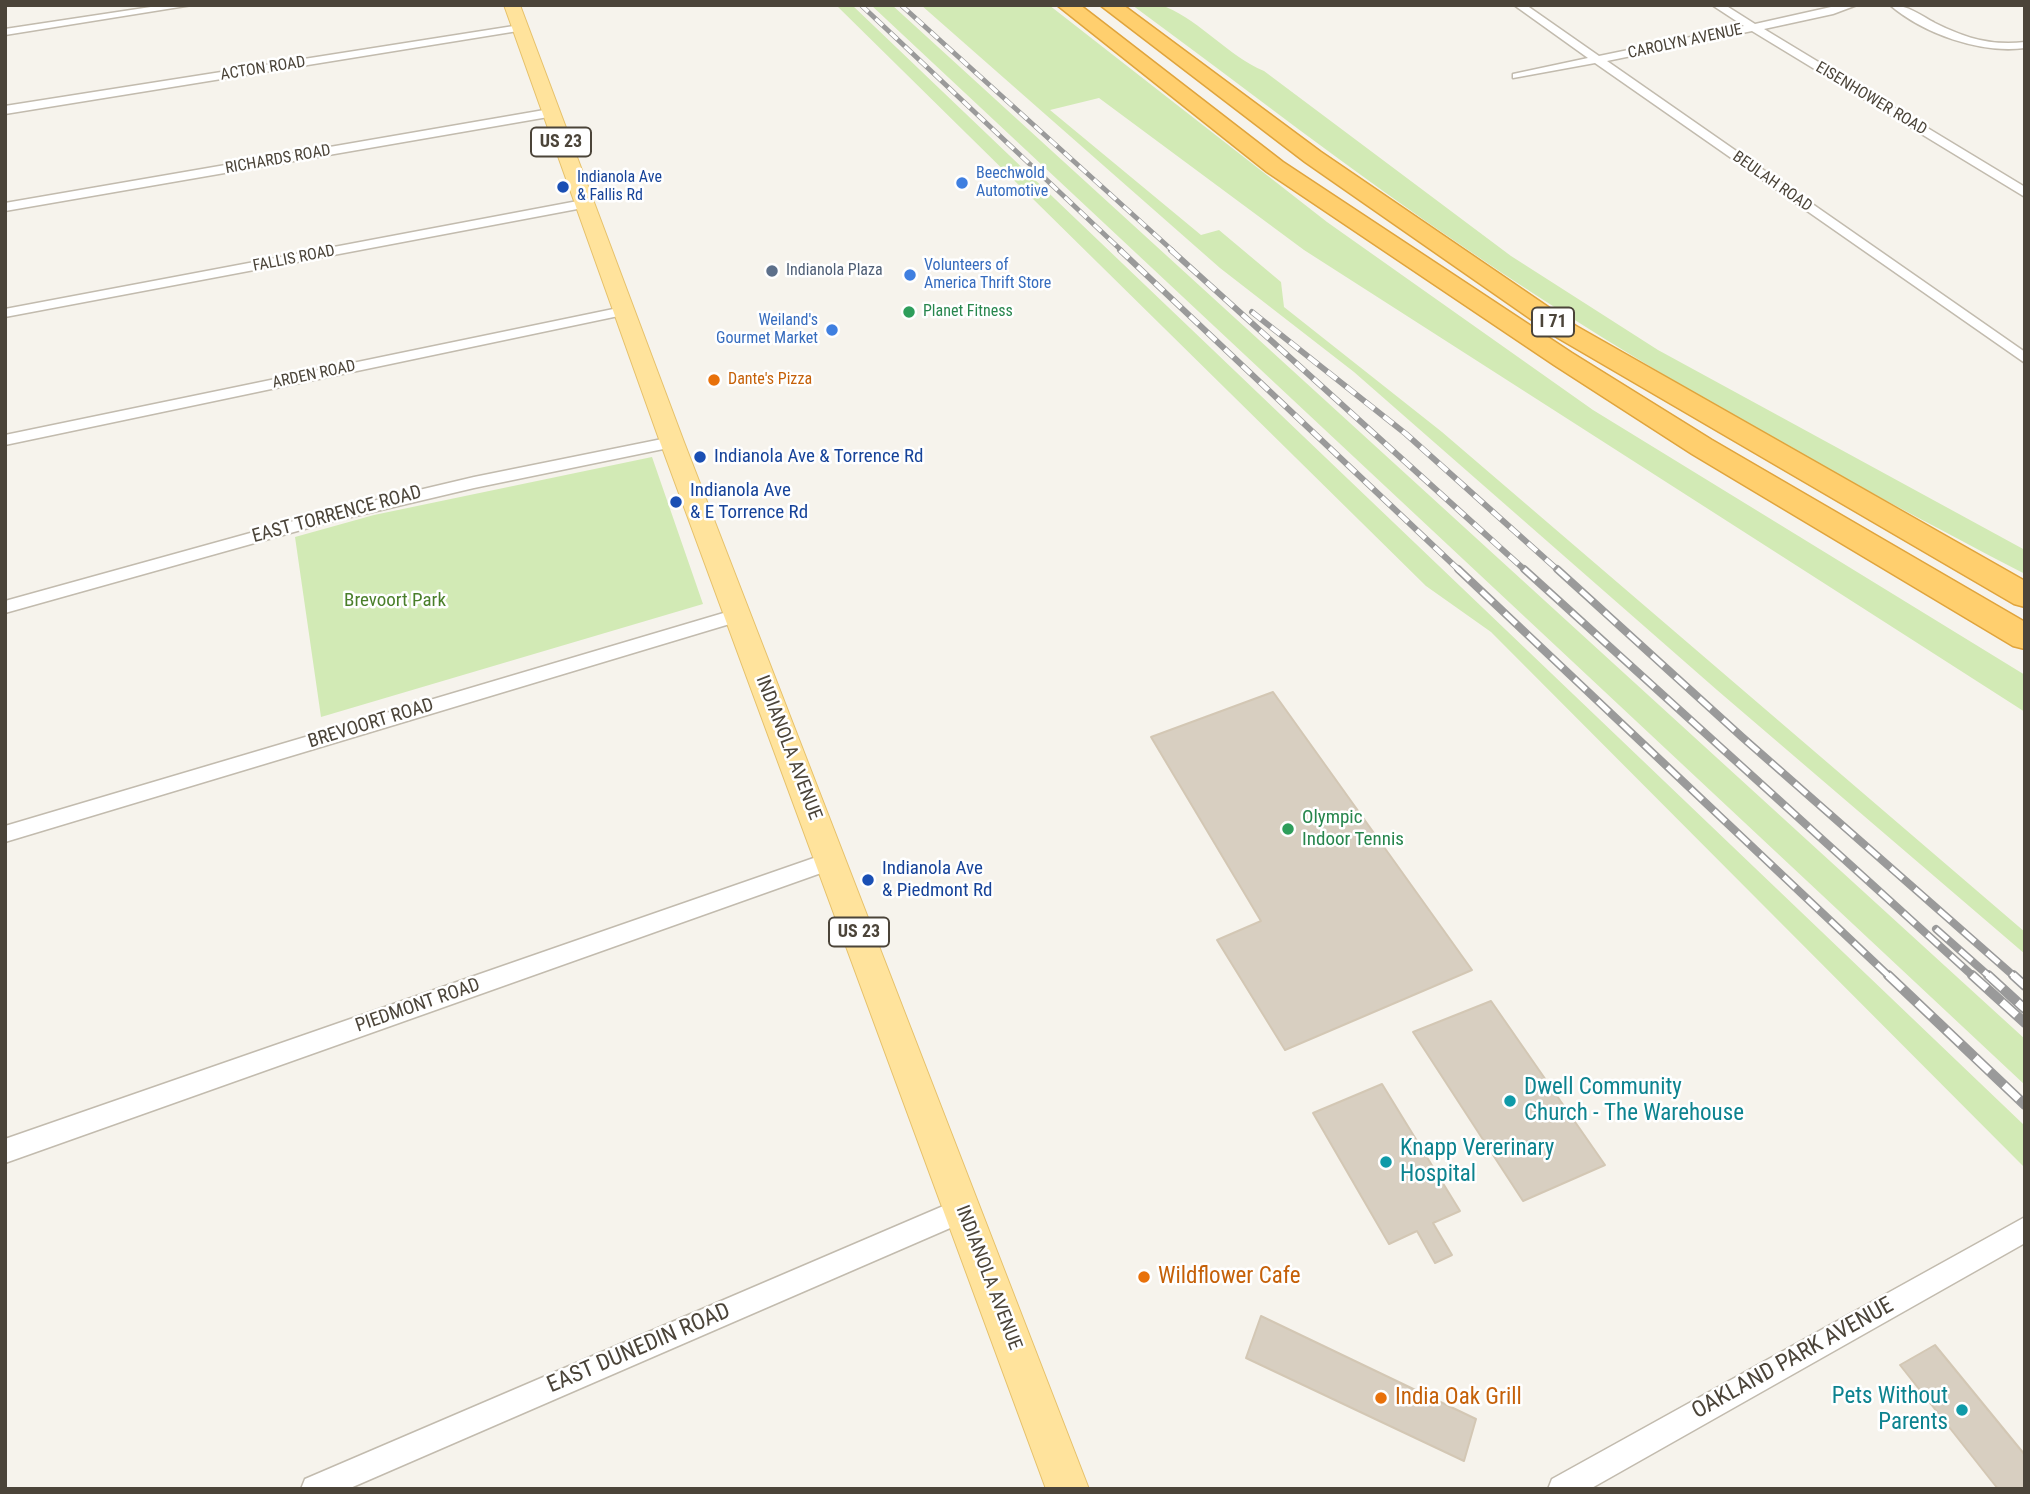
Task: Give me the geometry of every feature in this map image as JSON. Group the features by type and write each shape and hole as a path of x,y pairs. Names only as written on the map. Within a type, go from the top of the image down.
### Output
{"highway":[{"name":"I 71","path":"1067,5 1275,167 1563,359 1702,447 2025,636"},
{"name":"I 71","path":"1110,5 1313,157 1567,332 2025,596"},
{"path":"1563,359 1611,400 1766,503 2025,662"}],"main road":[{"name":"INDIANOLA AVENUE","path":"512,5 672,442 1068,1489"}],"street":[{"path":"5,32 187,5"},
{"name":"BEULAH ROAD","path":"1519,5 2025,359"},
{"name":"EISENHOWER ROAD","path":"1717,5 2025,192"},
{"name":"CAROLYN AVENUE","path":"1517,76 1754,28 1852,5"},
{"path":"1895,5 1973,44 1996,48 2025,45"},
{"name":"ACTON ROAD","path":"5,110 520,28"},
{"name":"RICHARDS ROAD","path":"5,207 550,113"},
{"name":"FALLIS ROAD","path":"5,313 583,204"},
{"name":"ARDEN ROAD","path":"5,440 623,311"},
{"name":"EAST TORRENCE ROAD","path":"5,607 276,530 451,486 672,442"},
{"name":"BREVOORT ROAD","path":"5,834 737,615"},
{"name":"PIEDMONT ROAD","path":"5,1151 831,861"},
{"name":"EAST DUNEDIN ROAD","path":"315,1489 962,1210"},
{"name":"OAKLAND PARK AVENUE","path":"1562,1489 2025,1229"}],"green space":[{"path":"836,5 852,5 2025,1126 2025,1168 1491,632 1426,586"},
{"path":"871,5 892,5 2025,1039 2025,1085"},
{"path":"921,5 1049,5 1327,222 1593,410 2025,675 2025,712 1304,250 1099,98 1050,110 1201,235 1219,230 1281,282 1284,307 1442,432 2025,932 2025,954 1717,690 1354,372 1220,268"},
{"path":"1132,5 1162,6 1179,13 1239,57 1264,71 1511,256 1658,350 2025,550 2025,574 1742,420 1535,295 1383,191"},
{"name":"Brevoort Park","path":"652,457 703,604 321,717 295,537 374,515"}],"building":[{"name":"Olympic Indoor Tennis","path":"1273,692 1472,970 1285,1050 1217,940 1261,921 1151,737"},
{"name":"Dwell Community Church - The Warehouse","path":"1491,1001 1605,1165 1523,1201 1413,1032"},
{"name":"Knapp Vererinary Hospital","path":"1382,1084 1460,1211 1433,1223 1452,1255 1435,1263 1417,1231 1389,1244 1313,1113"},
{"name":"India Oak Grill","path":"1261,1316 1476,1419 1464,1461 1246,1358"},
{"name":"Pets Without Parents","path":"1935,1345 2025,1455 2025,1489 1998,1489 1900,1365"}],"railway":[{"path":"861,5 1122,251"},
{"path":"901,5 1173,251"},
{"path":"1120,250 1460,571"},
{"path":"1171,250 1526,571"},
{"path":"1252,312 1406,434 1559,571"},
{"path":"1458,569 1890,977"},
{"path":"1524,569 1974,977"},
{"path":"1557,569 1742,737 2015,977"},
{"path":"1936,929 1990,977"},
{"path":"1888,975 2025,1105"},
{"path":"1972,975 2025,1023"},
{"path":"1988,975 2025,1009"},
{"path":"2013,975 2025,986"}],"place":[{"name":"Beechwold Automotive","path":"962,183"},
{"name":"Indianola Ave & Fallis Rd","path":"563,187"},
{"name":"Indianola Plaza","path":"772,271"},
{"name":"Volunteers of America Thrift Store","path":"910,275"},
{"name":"Planet Fitness","path":"909,312"},
{"name":"Weiland's Gourmet Market","path":"832,330"},
{"name":"Dante's Pizza","path":"714,380"},
{"name":"Indianola Ave & Torrence Rd","path":"700,457"},
{"name":"Indianola Ave & E Torrence Rd","path":"676,502"},
{"name":"Olympic Indoor Tennis","path":"1288,829"},
{"name":"Indianola Ave & Piedmont Rd","path":"868,880"},
{"name":"Dwell Community Church - The Warehouse","path":"1510,1101"},
{"name":"Knapp Vererinary Hospital","path":"1386,1162"},
{"name":"Wildflower Cafe","path":"1144,1277"},
{"name":"India Oak Grill","path":"1381,1398"},
{"name":"Pets Without Parents","path":"1962,1410"}]}
